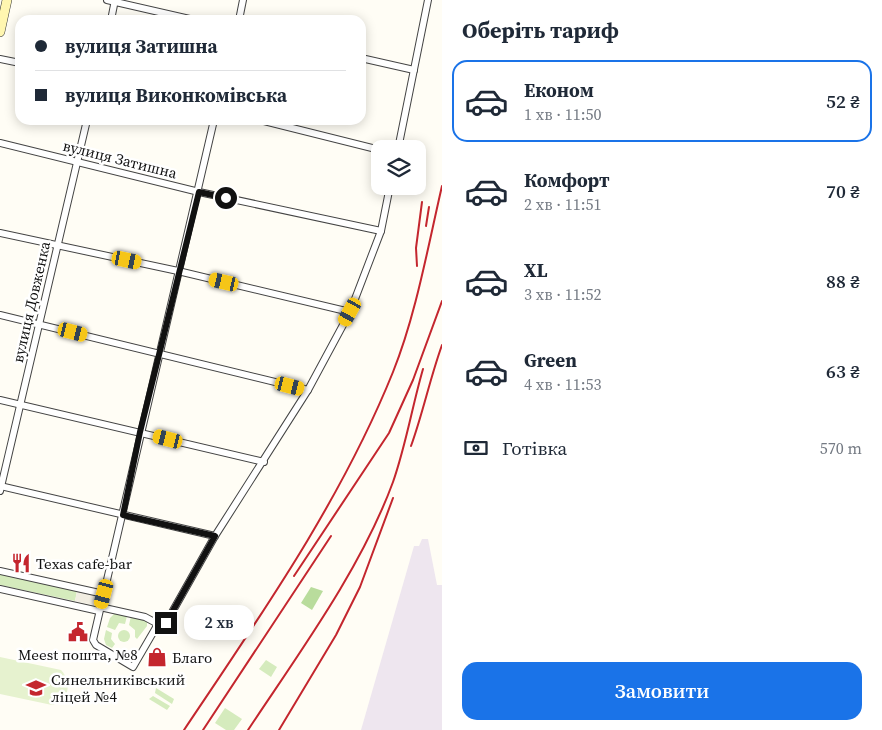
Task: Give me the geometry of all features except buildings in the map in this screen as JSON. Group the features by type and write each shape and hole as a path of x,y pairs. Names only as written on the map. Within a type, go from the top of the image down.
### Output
{"main road":[{"path":"0,32 8,0"}],"street":[{"path":"107,0 173,15"},
{"path":"240,15 243,0"},
{"path":"400,140 428,0"},
{"path":"112,15 115,1"},
{"path":"0,59 15,62"},
{"path":"366,59 414,70"},
{"name":"вулиця Довженка","path":"0,488 87,125"},
{"path":"158,624 133,666 96,645 93,634 123,515 140,432 178,271 199,192 213,125"},
{"path":"280,125 371,148"},
{"name":"вулиця Затишна","path":"0,143 199,192 381,231"},
{"path":"0,589 145,617 158,624 166,623 215,536 264,462 308,390 350,312 381,231 388,195"},
{"path":"0,233 178,271 350,312"},
{"path":"0,315 308,390"},
{"path":"0,400 264,462"},
{"path":"0,488 215,536"},
{"path":"0,571 104,594"}],"shaded area":[{"path":"422,539 428,539 437,585 442,585 442,730 361,730 414,546 419,546"},
{"path":"77,591 95,595 97,597 96,604 75,601"}],"green space":[{"path":"0,574 77,591 75,601 0,585"},
{"path":"311,587 323,591 312,610 301,603"},
{"path":"115,613 127,616 125,624 119,623 115,630 107,627 110,618"},
{"path":"131,616 147,621 147,626 137,639 135,637 135,630 129,625"},
{"path":"106,630 112,633 111,639 115,644 112,648 106,645 104,639"},
{"path":"122,630 126,630 130,636 126,642 122,642 118,638 118,634"},
{"path":"0,657 61,670 65,675 68,685 66,695 58,703 52,705 0,694"},
{"path":"266,660 277,667 271,677 259,669"},
{"path":"156,688 174,699 172,704 155,693"},
{"path":"153,696 170,706 167,710 149,699"},
{"path":"225,708 242,719 234,730 226,730 215,723"}],"railway":[{"path":"184,730 298,556 324,512 372,420 393,372 408,327 421,280 442,186"},
{"path":"417,266 416,248 422,202"},
{"path":"426,226 429,207"},
{"path":"294,576 389,433 413,380 442,301"},
{"path":"411,446 442,345"},
{"path":"248,730 328,610 364,547 380,514 398,468 423,369"},
{"path":"279,730 336,635 360,587 393,498"},
{"path":"203,730 331,536"}],"place":[{"name":"Texas cafe-bar","path":"21,563"},
{"name":"Meest пошта, №8","path":"78,632"},
{"name":"Благо","path":"157,657"},
{"name":"Синельниківський ліцей №4","path":"36,688"}],"route":[{"path":"166,623 215,536 123,515 140,432 178,271 199,192 226,198"}]}
